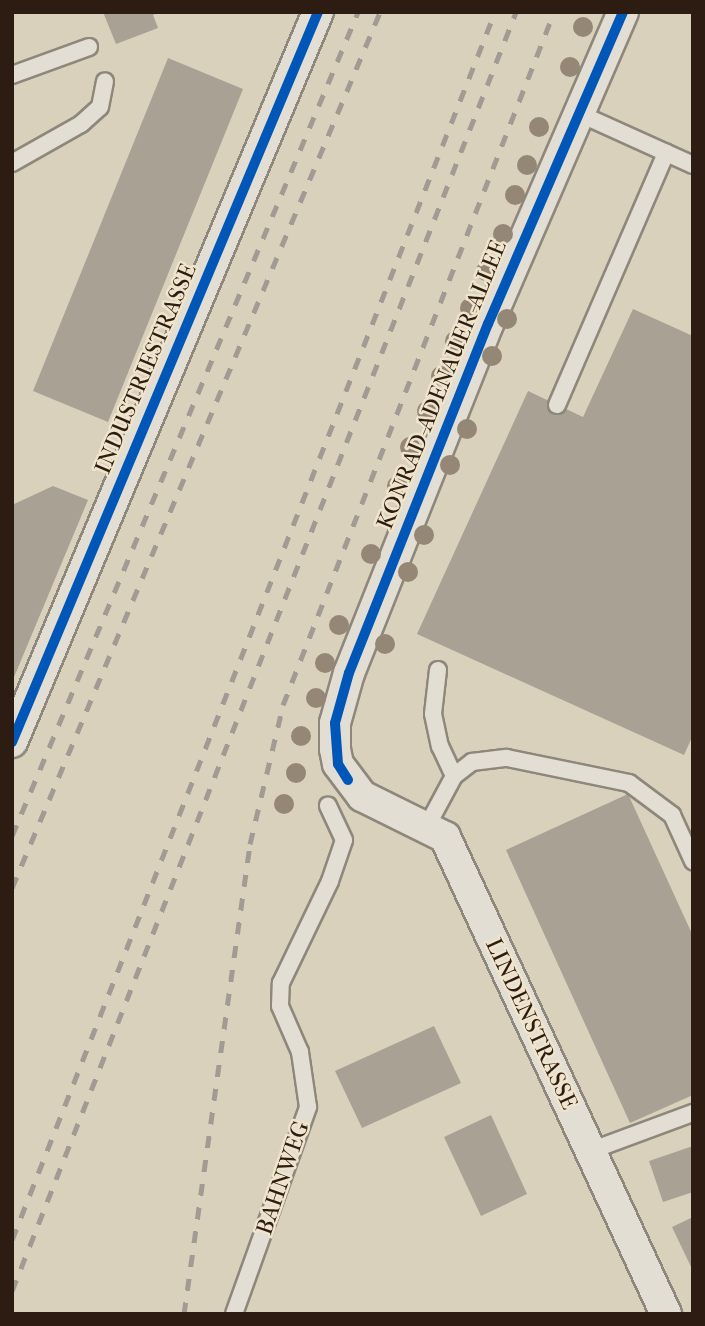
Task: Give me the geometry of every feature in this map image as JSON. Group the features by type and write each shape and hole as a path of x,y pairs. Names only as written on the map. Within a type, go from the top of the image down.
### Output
{"street":[{"name":"INDUSTRIESTRASSE","path":"12,742 318,12"},
{"name":"KONRAD-ADENAUER-ALLEE","path":"348,780 338,764 335,723 349,673 578,113 624,12"},
{"name":"LINDENSTRASSE","path":"348,780 362,796 445,837 666,1314"}],"lane":[{"path":"12,75 89,47"},
{"path":"12,163 81,124 100,107 105,81"},
{"path":"578,113 693,165"},
{"path":"557,405 666,153"},
{"path":"438,670 433,714 440,746 454,776"},
{"path":"426,828 454,776 472,762 507,758 629,783 672,815 693,861"},
{"name":"BAHNWEG","path":"234,1314 307,1107 300,1052 280,1006 281,983 330,881 344,840 328,806"},
{"path":"590,1152 693,1113"}],"building":[{"path":"103,12 159,12 153,15 158,28 116,44"},
{"path":"168,58 243,89 108,422 33,391"},
{"path":"633,309 693,336 693,735 684,755 417,634 528,391 583,417"},
{"path":"53,486 88,500 12,682 12,505"},
{"path":"628,794 693,936 693,1095 630,1123 506,850"},
{"path":"434,1026 461,1083 362,1128 335,1071"},
{"path":"491,1115 527,1194 481,1216 444,1137"},
{"path":"693,1146 693,1192 663,1202 649,1161"},
{"path":"693,1217 693,1271 672,1227"}],"railway":[{"path":"12,836 358,12"},
{"path":"12,888 380,12"},
{"path":"12,1240 495,12"},
{"path":"12,1291 516,12"},
{"path":"184,1314 250,844 283,705 554,12"}],"cycle path":[{"path":"12,742 318,12"},
{"path":"348,780 338,764 335,723 349,673 488,324 623,12"}]}
